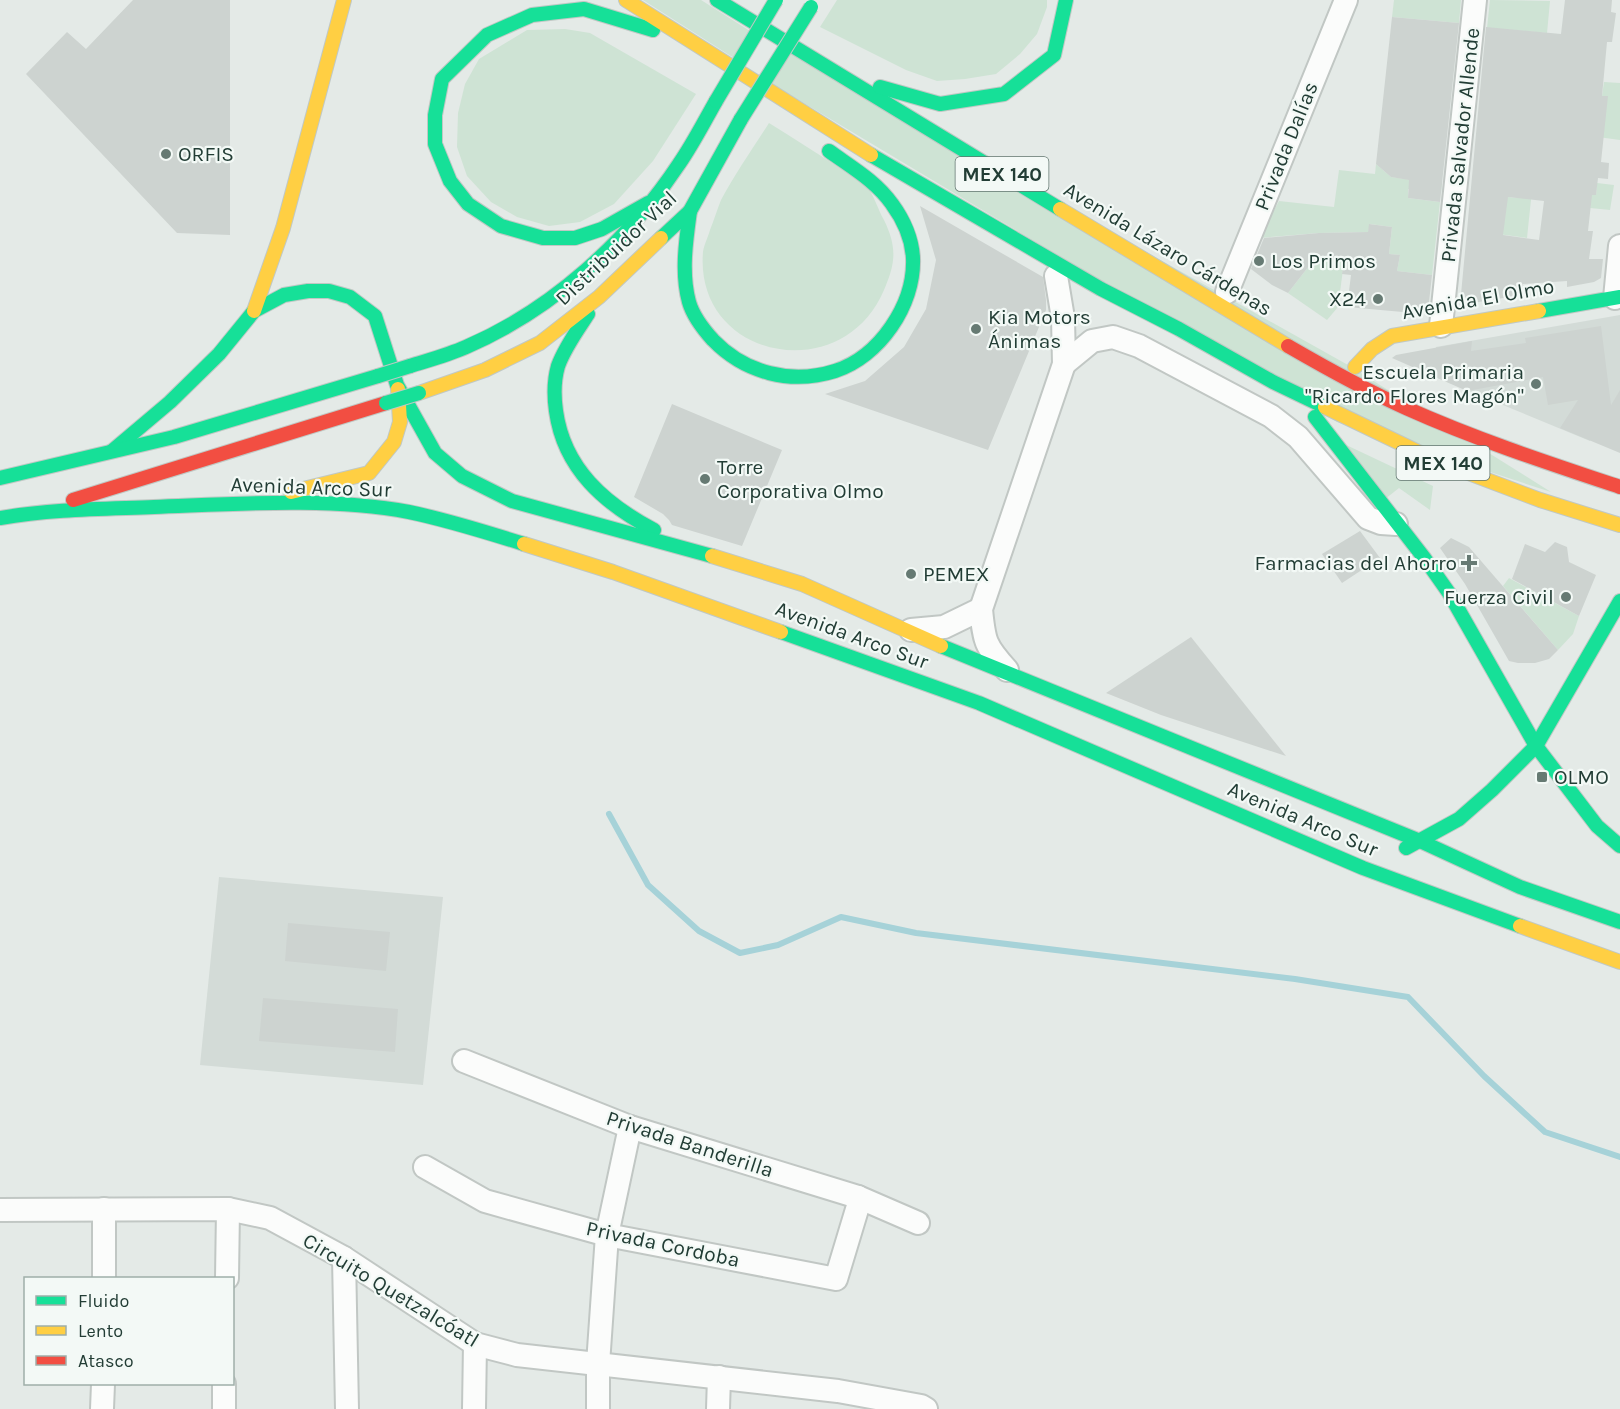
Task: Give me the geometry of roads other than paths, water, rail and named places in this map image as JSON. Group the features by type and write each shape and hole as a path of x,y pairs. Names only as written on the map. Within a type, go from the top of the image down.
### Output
{"main road":[{"path":"254,311 283,228 344,0"},
{"name":"MEX 140","path":"626,0 882,162 1101,289 1179,329 1273,382 1437,461 1540,500 1620,525"},
{"name":"Avenida Lázaro Cárdenas","path":"717,0 833,73 1289,346 1374,393 1439,422 1528,457 1620,487"},
{"name":"Avenida Arco Sur","path":"0,478 174,437 378,376 474,344 521,318 569,284 609,248 675,171 776,0"},
{"path":"833,73 940,104 1004,94 1054,55 1066,0"},
{"name":"Distribuidor Vial","path":"419,393 485,370 540,343 599,297 690,211 741,119 813,3"},
{"path":"648,203 602,229 575,238 543,238 501,226 468,204 450,181 435,144 435,115 442,79 487,35 532,15 584,9 694,43"},
{"path":"791,104 800,126 1128,318"},
{"path":"690,211 684,250 685,277 690,304 704,330 728,352 759,371 800,377 836,370 865,355 888,332 907,297 913,261 910,237 890,201 873,185 819,144"},
{"path":"1143,258 1170,261 1184,267"},
{"name":"Avenida Arco Sur","path":"112,451 170,402 219,354 254,311 284,295 308,291 329,291 350,297 375,316 398,385 435,453 462,476 512,501 716,557 802,584 904,630 1420,841 1521,887 1620,922"},
{"path":"599,297 571,341 556,374 558,431 569,456 589,486 630,517 716,557"},
{"name":"Avenida El Olmo","path":"1618,298 1392,336 1375,345 1351,365 1393,389 1497,434 1620,474"},
{"path":"1200,357 1346,434"},
{"path":"234,504 308,489 369,473 394,442 400,422 398,385"},
{"name":"Avenida Arco Sur","path":"0,518 34,512 419,393"},
{"path":"1315,417 1449,593 1536,746 1597,826 1620,846"},
{"path":"1410,463 1453,482"},
{"path":"1497,498 1620,538"},
{"name":"Avenida Arco Sur","path":"34,512 234,504 362,506 410,512 492,534 613,572 979,703 1363,868 1620,962"},
{"path":"1363,868 1420,841 1459,819 1536,746 1620,601"}],"street":[{"name":"Privada Dalías","path":"1227,292 1346,0"},
{"name":"Privada Salvador Allende","path":"1441,326 1475,0"},
{"path":"1618,298 1620,246"},
{"path":"1008,671 989,650 983,634 981,609 1064,364 1063,318 1056,276"},
{"path":"1064,364 1092,341 1113,337 1138,346 1271,416 1298,437 1368,518 1381,523 1396,524"},
{"path":"904,630 944,627 981,609"},
{"name":"Privada Banderilla","path":"464,1061 630,1127 918,1223"},
{"path":"598,1409 598,1364 607,1235 630,1127"},
{"name":"Privada Cordoba","path":"425,1167 485,1201 607,1235 836,1279 858,1202"},
{"path":"104,1209 104,1277"},
{"path":"226,1277 228,1209"},
{"name":"Circuito Quetzalcóatl","path":"0,1210 228,1209 270,1218 345,1258 417,1308 475,1344 517,1355 719,1377 838,1400 921,1406 926,1409"},
{"path":"345,1258 347,1409"},
{"path":"474,1409 475,1344"},
{"path":"718,1409 719,1377"},
{"path":"102,1409 103,1385"},
{"path":"224,1385 224,1409"}],"waterway":[{"path":"609,814 648,885 699,931 740,953 778,945 841,917 916,933 1295,979 1408,997 1484,1076 1545,1132 1620,1157"}],"place":[{"name":"ORFIS","path":"166,154"},
{"name":"Los Primos","path":"1259,261"},
{"name":"X24","path":"1378,299"},
{"name":"Kia Motors Ánimas","path":"976,329"},
{"name":"Escuela Primaria \"Ricardo Flores Magón\"","path":"1536,384"},
{"name":"Torre Corporativa Olmo","path":"705,479"},
{"name":"Farmacias del Ahorro","path":"1469,563"},
{"name":"PEMEX","path":"911,574"},
{"name":"Fuerza Civil","path":"1566,597"},
{"name":"OLMO","path":"1542,777"}]}
